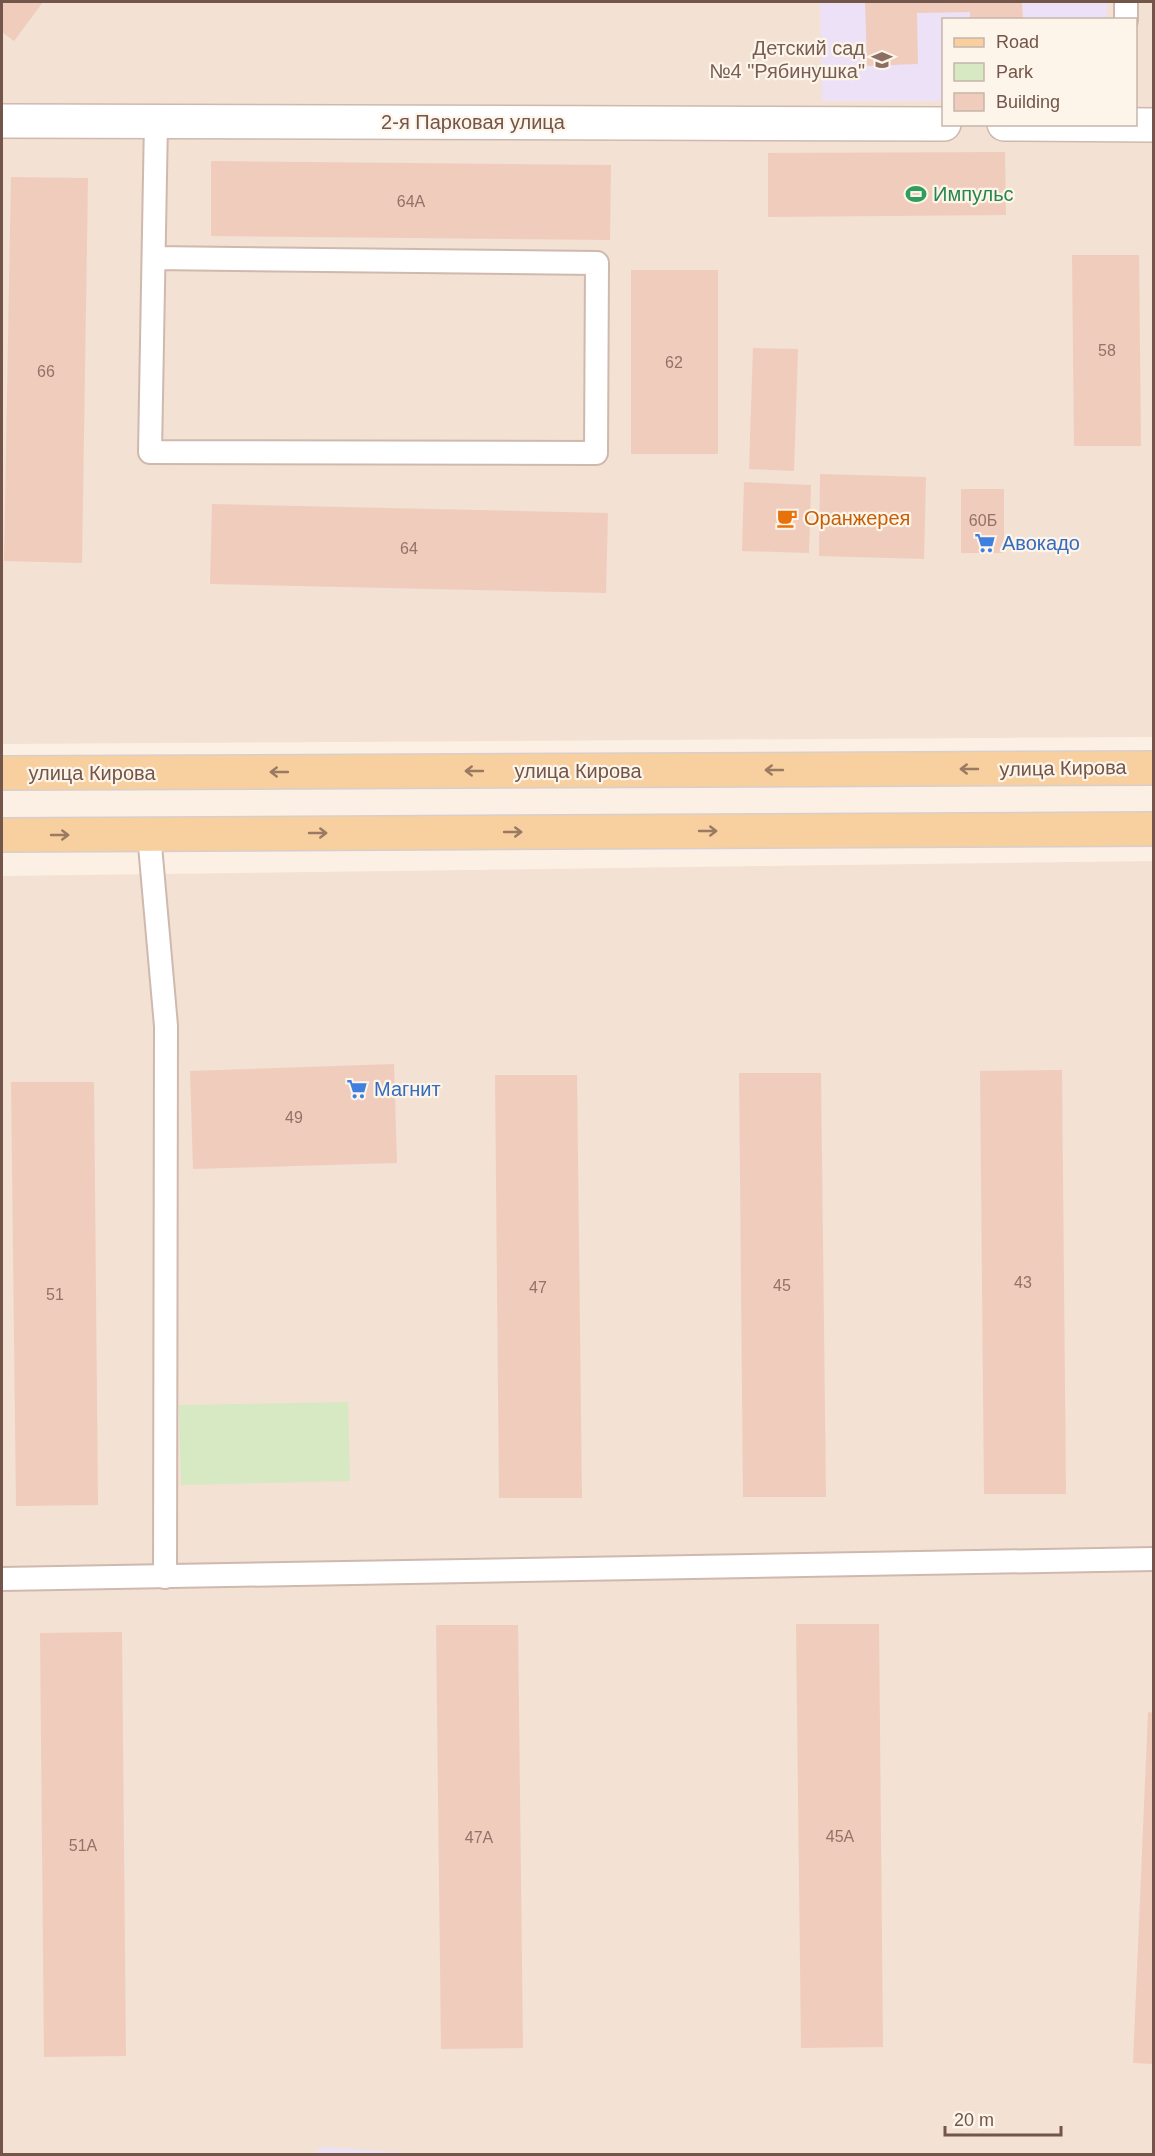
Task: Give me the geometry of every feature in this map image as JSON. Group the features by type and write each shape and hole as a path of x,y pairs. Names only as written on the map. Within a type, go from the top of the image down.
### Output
{"main road":[{"name":"улица Кирова","path":"2,773 1154,768"},
{"path":"2,835 1154,829"}],"street":[{"name":"2-я Парковая улица","path":"2,121 942,124"},
{"path":"1137,125 1154,125"}],"lane":[{"path":"1126,2 1126,18"},
{"path":"154,258 597,263 596,453 150,452 156,121"},
{"path":"149,834 166,1026 165,1577"},
{"path":"2,1579 1154,1559"}],"shaded area":[{"path":"2,2 1153,2 1153,737 2,744"},
{"name":"Детский сад №4 \"Рябинушка\"","path":"820,2 1107,2 1107,18 942,18 942,101 822,101"},
{"path":"1153,861 1153,2154 2,2154 2,876"},
{"path":"323,2147 422,2154 312,2154"}],"green space":[{"path":"348,1402 350,1481 181,1485 179,1405"}],"building":[{"path":"2,2 43,2 14,41 2,32"},
{"path":"865,2 1022,2 1023,18 970,18 970,12 917,13 918,64 867,66"},
{"path":"1005,152 1006,215 768,217 768,153"},
{"path":"211,161 611,165 610,240 211,236"},
{"path":"11,177 88,178 82,563 4,561"},
{"path":"1072,255 1139,255 1141,446 1074,446"},
{"path":"631,270 718,270 718,454 631,454"},
{"path":"753,348 798,349 794,471 749,469"},
{"path":"820,474 926,477 924,559 819,556"},
{"path":"744,482 811,485 809,553 742,551"},
{"path":"961,489 1004,489 1004,553 961,553"},
{"path":"212,504 608,513 606,593 210,584"},
{"path":"394,1064 397,1163 193,1169 190,1071"},
{"path":"1062,1070 1066,1494 984,1494 980,1071"},
{"path":"739,1073 821,1073 826,1497 743,1497"},
{"path":"495,1075 577,1075 582,1498 499,1498"},
{"path":"11,1082 94,1082 98,1505 16,1506"},
{"path":"796,1624 879,1624 883,2047 801,2048"},
{"path":"436,1625 518,1625 523,2048 441,2049"},
{"path":"122,1632 126,2056 44,2057 40,1633"},
{"path":"1148,1712 1154,1713 1154,2064 1133,2063"}],"place":[{"name":"Детский сад №4 \"Рябинушка\"","path":"882,60"},
{"name":"Импульс","path":"916,194"},
{"name":"Оранжерея","path":"787,518"},
{"name":"Авокадо","path":"985,543"},
{"name":"Магнит","path":"357,1089"}]}
